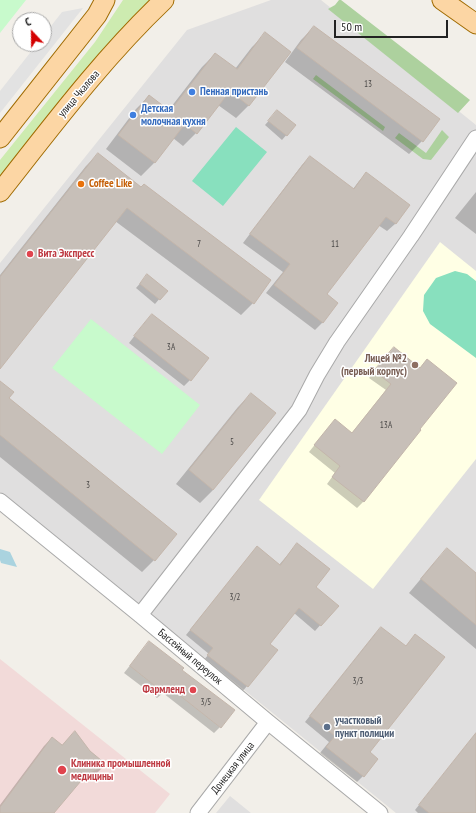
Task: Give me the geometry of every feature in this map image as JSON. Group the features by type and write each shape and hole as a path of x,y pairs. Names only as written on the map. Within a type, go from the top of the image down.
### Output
{"main road":[{"path":"0,138 97,15 105,0"},
{"name":"улица Чкалова","path":"0,192 68,106 122,44 164,0"},
{"path":"442,0 476,24"}],"street":[{"path":"140,615 299,410 337,342 411,236 476,138"},
{"name":"Бассейный переулок","path":"0,501 380,813"},
{"name":"Донецкая улица","path":"198,813 268,722"}],"shaded area":[{"path":"271,0 321,0 476,125 476,813 396,813 0,492 0,263 187,30"},
{"path":"83,8 52,47 52,25 62,12"},
{"path":"31,52 48,52 0,113 0,91"},
{"name":"Лицей №2 (первый корпус)","path":"440,242 476,271 476,459 373,589 259,500"},
{"path":"0,659 170,794 155,813 0,813"},
{"path":"230,796 251,813 216,813"}],"green space":[{"path":"0,0 26,0 17,12 12,12 12,18 0,33"},
{"path":"123,0 150,0 114,38 0,184 0,160 95,42"},
{"path":"339,0 341,0 470,100 458,113 328,9 335,5"},
{"path":"316,75 385,127 383,131 313,79"},
{"path":"236,127 267,152 223,206 192,181"},
{"path":"442,130 449,137 431,160 423,159 395,138 399,133 426,153"},
{"path":"455,271 467,274 476,281 476,358 430,324 423,311 424,295 436,278"},
{"path":"91,319 200,405 162,454 52,368"}],"water":[{"path":"0,549 10,552 17,567 1,563"}],"building":[{"path":"314,26 440,119 423,142 297,48"},
{"path":"265,32 291,52 249,106 230,91 197,134 185,124 155,163 118,135 149,95 170,111 215,53 237,69"},
{"path":"277,110 296,125 287,136 268,121"},
{"path":"98,153 141,187 144,184 271,280 254,304 127,208 0,369 0,277"},
{"path":"310,156 354,189 366,172 410,205 396,224 386,217 327,294 338,303 323,323 274,285 290,264 250,234"},
{"path":"147,274 168,291 160,300 140,284"},
{"path":"152,314 209,358 191,381 134,336"},
{"path":"394,347 420,368 427,359 457,383 364,502 332,477 340,466 314,445 335,419 352,433 391,384 374,371"},
{"path":"0,381 14,392 9,398 177,534 155,561 0,435"},
{"path":"251,393 276,413 213,490 189,470"},
{"path":"297,543 330,569 316,587 339,606 321,626 299,608 270,644 278,650 248,687 207,655 213,648 190,630 257,546 280,565"},
{"path":"447,548 476,573 476,625 421,579"},
{"path":"381,627 406,646 415,634 445,657 370,752 378,759 364,777 326,747 335,736 310,716"},
{"path":"149,641 184,668 182,670 235,710 221,728 169,687 164,693 130,666"},
{"name":"Клиника промышленной медицины","path":"75,731 90,751 107,765 86,775 54,813 0,813 0,807 52,737 62,745"},
{"path":"476,733 476,813 429,813 419,805"}],"place":[{"name":"Пенная пристань","path":"192,92"},
{"name":"Детская молочная кухня","path":"133,115"},
{"name":"Coffee Like","path":"81,184"},
{"name":"Вита Экспресс","path":"30,254"},
{"name":"Лицей №2 (первый корпус)","path":"415,365"},
{"name":"Фармленд","path":"193,690"},
{"name":"участковый пункт полиции","path":"327,727"},
{"name":"Клиника промышленной медицины","path":"62,770"}]}
